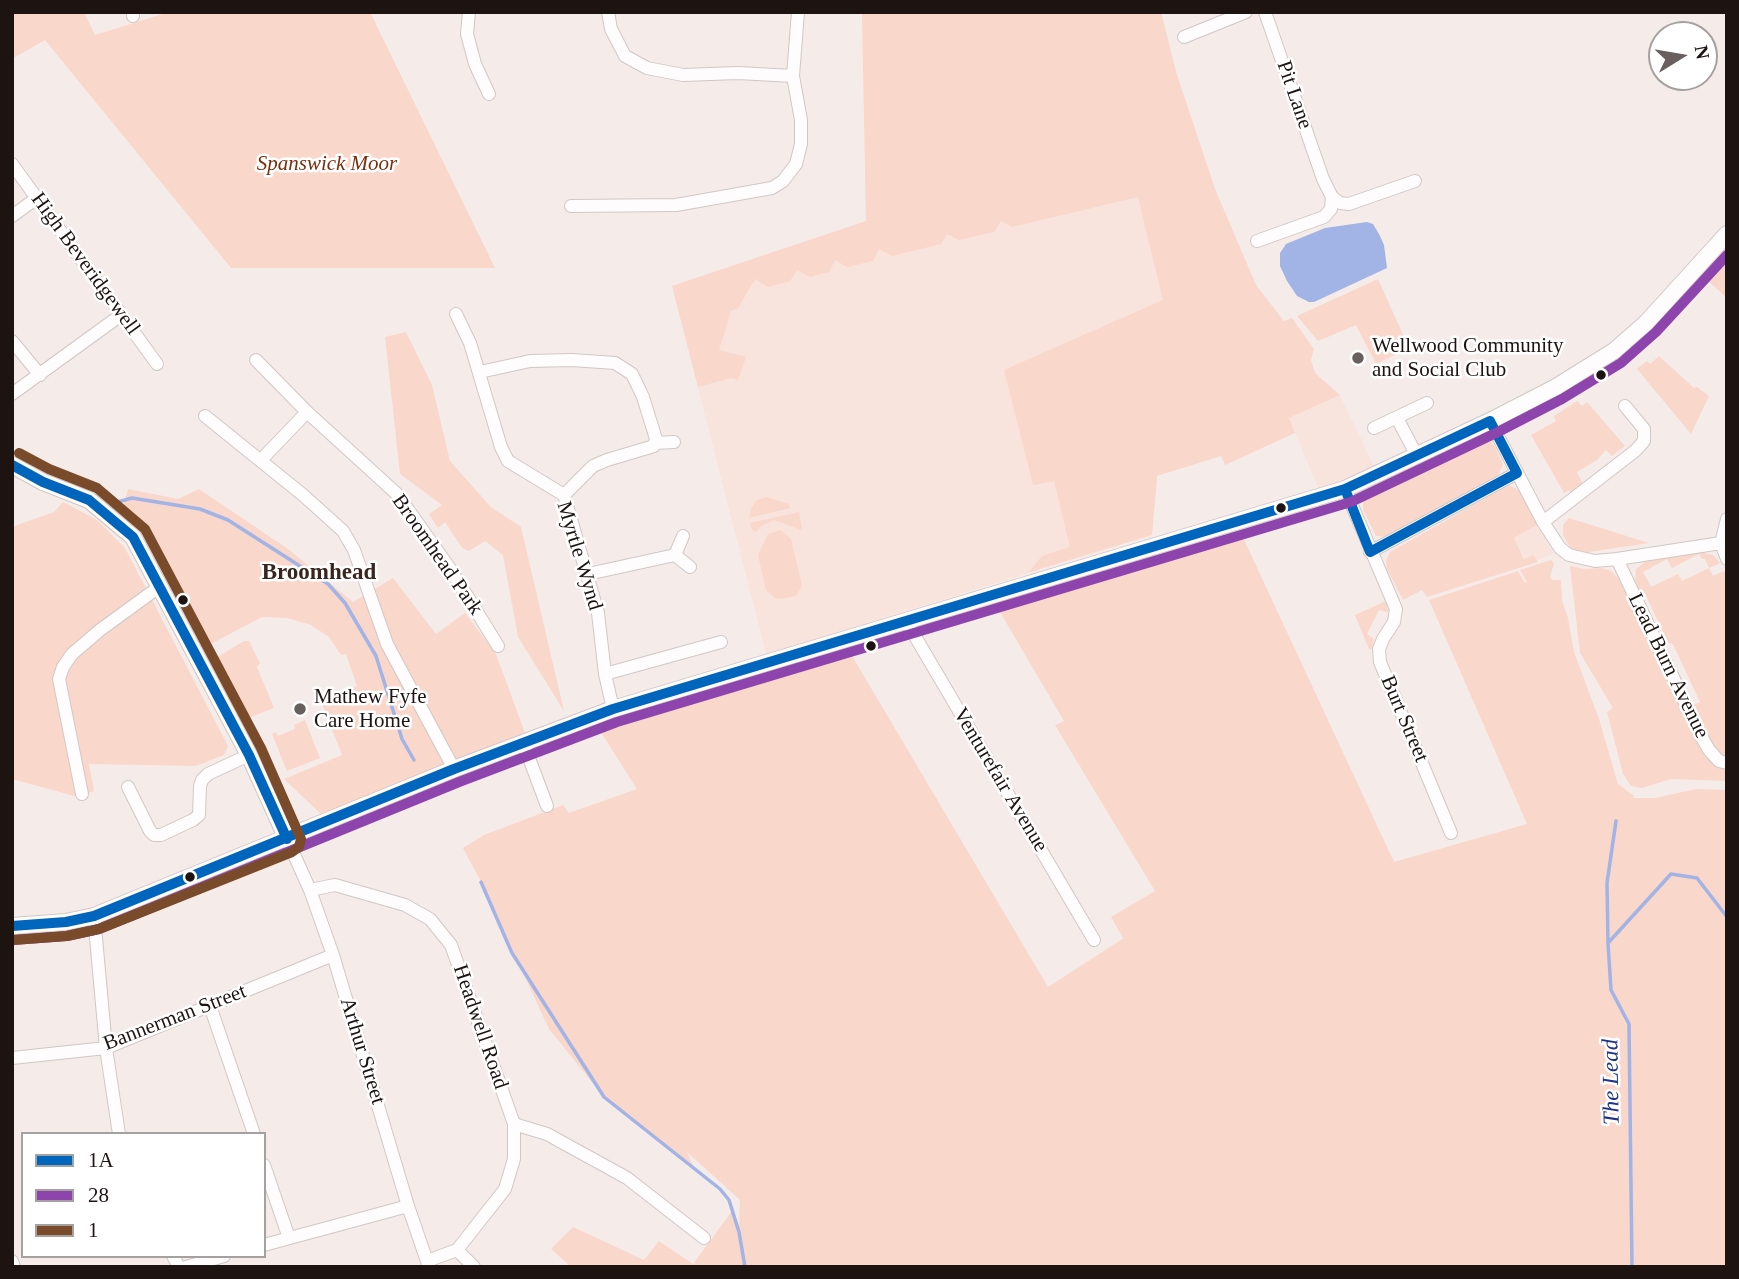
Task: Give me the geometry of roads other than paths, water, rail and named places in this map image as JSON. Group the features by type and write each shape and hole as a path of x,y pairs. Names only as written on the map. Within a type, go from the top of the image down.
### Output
{"main road":[{"path":"12,926 66,922 94,916 454,769 613,709 1345,489 1490,421 1556,387 1614,351 1646,323 1727,234"},
{"path":"12,465 43,482 89,500 133,537 249,755 287,839"}],"street":[{"path":"469,12 467,34 475,64 489,94"},
{"path":"608,12 611,29 625,56 647,68 683,75 738,73 793,76"},
{"path":"571,206 676,205 772,188 790,174 796,164 801,144 801,120 793,76 798,12"},
{"path":"1184,37 1246,12"},
{"name":"Pit Lane","path":"1265,12 1323,179 1332,197"},
{"name":"High Beveridgewell","path":"12,164 158,365"},
{"path":"1332,197 1340,203 1349,204 1415,181"},
{"path":"1257,241 1324,217 1331,209 1332,197"},
{"path":"12,216 37,198"},
{"name":"Myrtle Wynd","path":"456,314 470,343 501,447 508,461 564,495 598,613 613,709"},
{"path":"12,394 121,315"},
{"path":"12,341 40,375"},
{"name":"Broomhead Park","path":"256,360 307,412 397,494 451,570 498,646"},
{"path":"480,372 530,361 615,363 632,374 643,397 656,439 654,446 593,466 564,495"},
{"path":"1374,428 1427,403"},
{"path":"1543,522 1635,451 1644,441 1644,429 1625,406"},
{"path":"261,460 307,412"},
{"path":"205,416 343,531 354,550 387,644 454,769"},
{"path":"1397,418 1417,456"},
{"path":"1490,421 1543,522 1560,548 1569,555 1595,561 1721,543"},
{"path":"655,443 674,442"},
{"path":"1370,552 1517,472"},
{"name":"Burt Street","path":"1345,489 1396,608 1394,622 1379,649 1380,662 1451,833"},
{"path":"1727,519 1721,543 1727,559"},
{"path":"676,555 683,536"},
{"path":"588,574 676,555"},
{"path":"676,555 690,567"},
{"name":"Lead Burn Avenue","path":"1618,559 1700,734 1719,761 1727,763"},
{"path":"82,794 59,679 63,667 72,654 100,630 159,587"},
{"name":"Venturefair Avenue","path":"906,621 1094,940"},
{"path":"606,674 720,642"},
{"path":"523,742 547,806"},
{"path":"128,787 150,831 154,835 161,835 199,815 200,786 208,774 249,755"},
{"name":"Arthur Street","path":"287,839 310,890 332,954 428,1264"},
{"name":"Headwell Road","path":"310,890 335,885 405,905 430,919 451,945 514,1124 514,1159 505,1189 457,1250"},
{"path":"94,916 106,1048 119,1132"},
{"name":"Bannerman Street","path":"12,1058 106,1048 332,954"},
{"path":"210,1006 253,1132"},
{"path":"514,1124 547,1134 627,1178 704,1238"},
{"path":"266,1171 289,1238"},
{"path":"266,1244 408,1206"},
{"path":"428,1264 457,1250 474,1267"},
{"path":"186,1267 217,1258"},
{"path":"12,1261 14,1267"}],"water":[{"path":"1367,222 1373,224 1384,245 1387,268 1314,302 1297,296 1280,266 1280,253 1286,244 1325,228"}],"waterway":[{"path":"114,503 132,498 200,509 228,520 328,584 345,603 376,656 402,739 414,760"},
{"name":"The Lead","path":"1616,821 1607,883 1608,943 1611,990 1629,1024 1632,1267"},
{"name":"The Lead","path":"1608,943 1671,874 1697,878 1727,917"},
{"path":"481,882 512,953 604,1097 720,1189 729,1200 739,1232 745,1267"}],"place":[{"name":"Wellwood Community and Social Club","path":"1358,358"},
{"name":"Mathew Fyfe Care Home","path":"300,709"}],"district":[{"name":"Broomhead","path":"319,573"}],"park label":[{"name":"Spanswick Moor","path":"327,164"}]}
